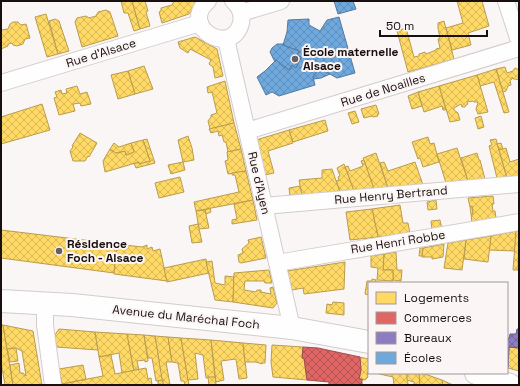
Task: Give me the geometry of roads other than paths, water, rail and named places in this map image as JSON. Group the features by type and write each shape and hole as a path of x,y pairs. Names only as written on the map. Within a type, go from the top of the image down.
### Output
{"main road":[{"name":"Avenue du Maréchal Foch","path":"1,301 45,305 72,305 292,328 368,342"},
{"path":"479,374 510,385"}],"street":[{"path":"208,1 201,10 200,22 203,29 212,37 226,38 237,32 240,26 237,7 281,1"},
{"path":"506,1 519,41"},
{"name":"Rue d'Alsace","path":"1,83 200,22"},
{"name":"Rue d'Ayen","path":"226,38 292,328"},
{"name":"Rue de Noailles","path":"247,131 340,104 519,48"},
{"name":"Rue Henry Bertrand","path":"264,206 519,184"},
{"name":"Rue Henri Robbe","path":"277,262 519,222"},
{"path":"45,305 45,325 53,385"}],"place":[{"name":"École maternelle Alsace","path":"295,59"},
{"name":"Résidence Foch - Alsace","path":"59,251"}]}
